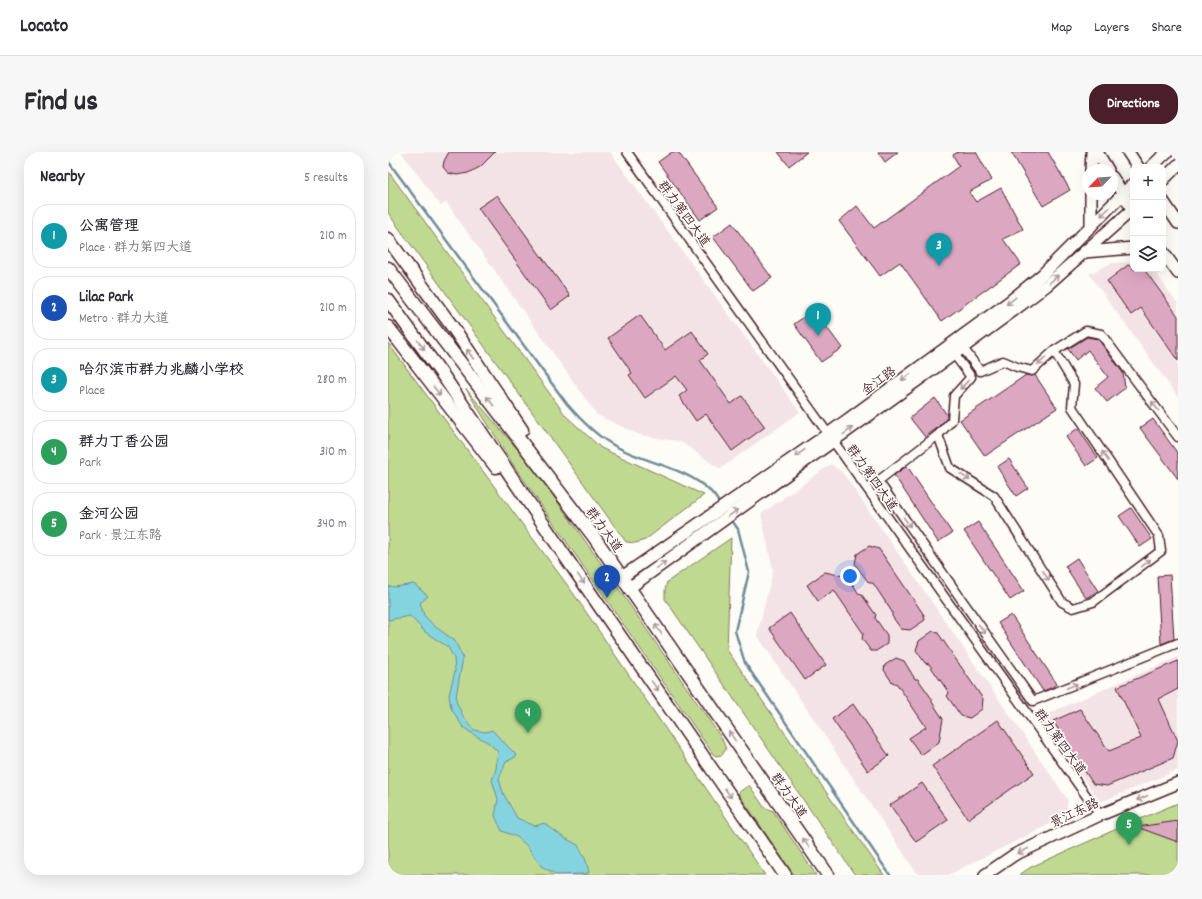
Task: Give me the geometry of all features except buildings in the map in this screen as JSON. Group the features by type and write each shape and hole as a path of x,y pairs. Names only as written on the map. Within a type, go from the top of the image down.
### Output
{"main road":[{"path":"388,238 454,329 594,537"},
{"name":"群力大道","path":"388,268 594,537 828,875"},
{"path":"388,300 444,377 569,562 785,875"},
{"path":"388,327 569,562"}],"street":[{"name":"群力第四大道","path":"626,152 1100,815"},
{"path":"1092,152 1092,164"},
{"path":"1097,152 1104,164"},
{"path":"1128,152 1136,164"},
{"path":"1154,164 1167,152"},
{"path":"1166,177 1178,164"},
{"path":"1118,186 1130,205"},
{"name":"金江路","path":"831,438 1042,275 1130,187"},
{"path":"1091,200 1091,226"},
{"path":"1166,205 1178,223"},
{"name":"金江路","path":"630,588 744,498 959,351 1047,285 1130,213"},
{"path":"1084,252 1130,248"},
{"path":"1166,256 1178,273"},
{"path":"959,351 980,371 1003,360 1017,367 1032,371 1054,351 1086,331 1102,334 1178,437"},
{"path":"959,351 971,377 954,396 952,420 938,435 878,481 1033,701 1178,643"},
{"path":"938,435 950,468 994,496 1062,602 1073,608 1093,602 1122,581 1161,552 1159,536 1072,407 1074,384 1054,351"},
{"name":"金江路","path":"622,577 717,519"},
{"name":"景江东路","path":"985,875 1014,855 1100,815 1178,783"}],"shaded area":[{"path":"401,152 610,152 800,412 720,469 681,442 640,435 597,415 446,202 441,206"},
{"path":"1130,262 1130,272 1155,272 1178,304 1178,397 1089,274 1112,263"},
{"path":"831,464 843,473 1068,800 1066,816 948,875 918,875 757,635 773,571 761,514"},
{"path":"1178,657 1178,770 1101,802 1038,718"}],"green space":[{"path":"388,171 566,416 601,448 704,495 645,540 636,543 626,542 388,213"},
{"path":"388,343 571,590 765,875 388,875"},
{"path":"466,389 525,458 605,569 722,739 726,749 722,755 716,756 713,754 512,463"},
{"path":"731,538 727,650 884,875 855,875 665,599 667,582"},
{"path":"749,785 764,807 773,811 816,875 794,875 738,793"},
{"path":"1178,803 1178,875 1019,875 1031,867"}],"water":[{"path":"414,584 428,596 420,603 424,615 433,625 455,641 463,658 456,701 463,716 474,730 486,732 492,730 517,756 506,762 499,779 503,793 517,818 535,826 544,823 563,837 578,845 585,858 589,872 585,874 557,875 541,866 527,846 517,837 502,831 495,816 498,799 492,780 496,769 498,752 489,743 463,727 451,708 449,695 455,671 454,658 448,647 425,632 410,616 388,620 388,586 395,587"}],"waterway":[{"path":"388,161 567,404 582,420 598,435 622,450 675,470 699,482 713,494 721,506"},
{"path":"730,518 738,529 749,572 735,631 745,663 890,875"}],"place":[{"name":"哈尔滨市群力兆麟小学校","path":"939,266"},
{"name":"公寓管理","path":"818,336"},
{"name":"Lilac Park","path":"607,598"},
{"name":"群力丁香公园","path":"528,733"},
{"name":"金河公园","path":"1129,845"}]}
